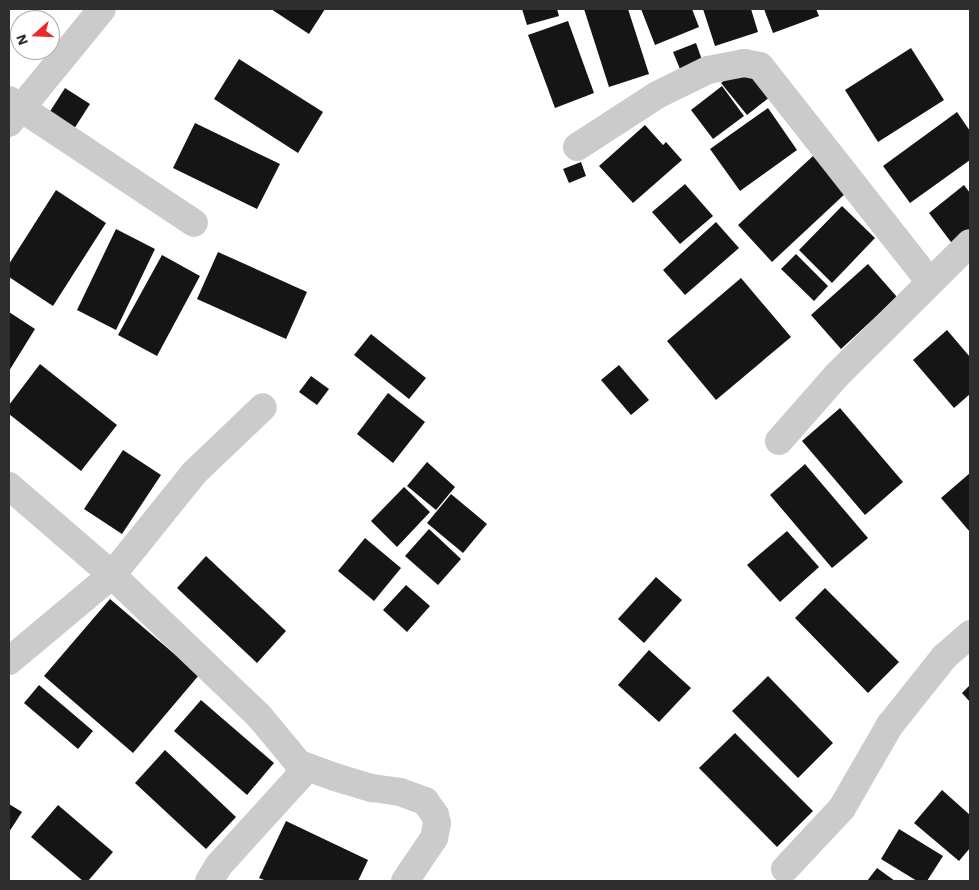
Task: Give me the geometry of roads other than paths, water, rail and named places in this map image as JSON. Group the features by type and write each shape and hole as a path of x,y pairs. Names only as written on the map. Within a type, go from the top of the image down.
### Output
{"street":[{"path":"102,9 13,110 194,223"},
{"path":"577,147 657,96 708,70 744,63 760,66 930,282"},
{"path":"778,441 837,375 970,243"},
{"path":"9,661 112,575 194,473 262,407"},
{"path":"9,486 112,575 259,716 299,764 372,788 400,792 425,801 435,816 434,838 405,881"},
{"path":"785,869 842,808 890,725 944,657 970,634"},
{"path":"208,881 244,836 300,776 299,764"}]}
